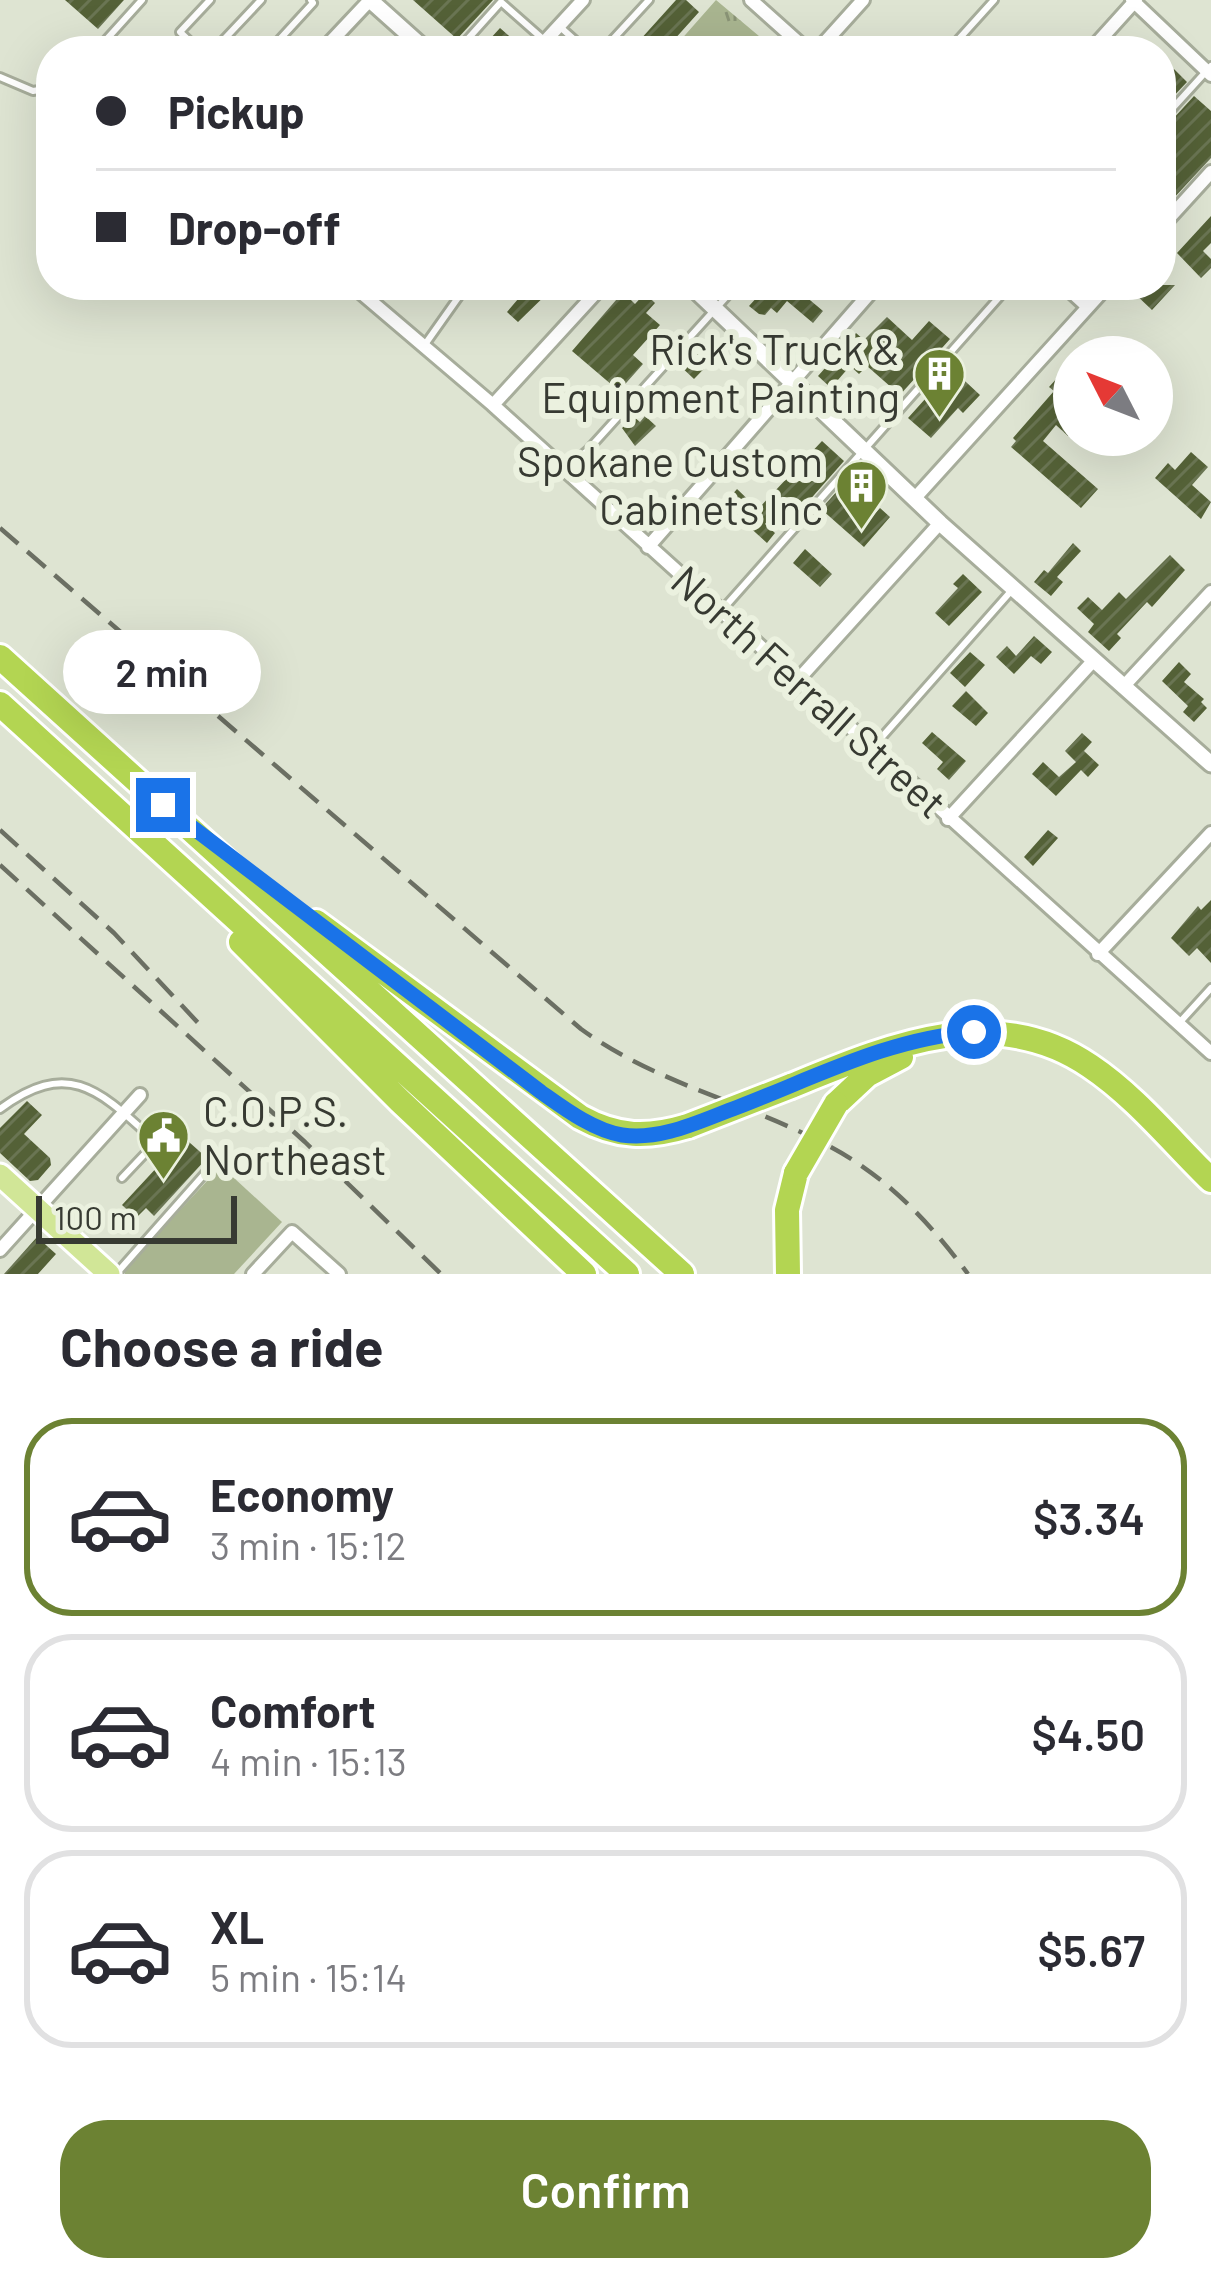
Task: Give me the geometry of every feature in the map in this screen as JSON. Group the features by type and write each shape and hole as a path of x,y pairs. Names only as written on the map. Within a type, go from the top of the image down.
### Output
{"highway":[{"path":"0,657 682,1274"},
{"path":"0,704 627,1274"},
{"path":"163,805 563,1107 622,1135 656,1134 688,1126 884,1049 929,1036 974,1032 1032,1038 1065,1050 1102,1075 1211,1180"},
{"path":"121,813 275,979 584,1274"},
{"path":"788,1274 787,1210 796,1174 836,1104 886,1063 937,1046 978,1042 1041,1052 1088,1076 1211,1195"}],"main road":[{"path":"0,1175 113,1274"}],"street":[{"path":"336,36 370,0 410,36"},
{"path":"550,36 583,0"},
{"path":"751,0 794,36"},
{"path":"826,36 860,1"},
{"path":"1103,36 1134,1 1172,36"},
{"path":"1176,40 1210,71"},
{"path":"1176,210 1211,172"},
{"name":"North Ferrall Street","path":"370,300 493,405 1211,1053"},
{"path":"493,405 589,300"},
{"path":"706,300 940,523 1211,764"},
{"path":"648,547 863,300"},
{"path":"1080,300 1088,307"},
{"path":"915,498 1094,300"},
{"path":"797,681 940,523"},
{"path":"1123,687 1211,592"},
{"path":"948,819 1094,660"},
{"path":"1098,954 1211,833"},
{"path":"0,1250 140,1095"},
{"path":"253,1274 292,1232 339,1274"}],"lane":[{"path":"110,36 142,0"},
{"path":"184,36 180,32 210,0"},
{"path":"227,36 261,0"},
{"path":"283,36 314,3 310,0"},
{"path":"616,36 649,0"},
{"path":"962,36 994,0"},
{"path":"471,36 501,2 532,36"},
{"path":"559,26 570,36"},
{"path":"1176,106 1210,71"},
{"path":"0,77 36,90"},
{"path":"424,346 456,300"},
{"path":"564,470 587,451 724,300"},
{"path":"721,612 996,300"},
{"path":"872,749 1013,589"},
{"path":"1178,1024 1211,988"},
{"path":"0,1109 39,1084 74,1084 124,1113 156,1142 122,1178"},
{"path":"113,1274 224,1153"}],"green space":[{"path":"716,0 759,36 684,36"},
{"path":"221,1166 282,1222 234,1274 125,1274 124,1270"}],"building":[{"path":"65,0 124,0 98,29"},
{"path":"413,0 493,0 460,36 454,36"},
{"path":"676,0 686,0 699,12 677,36 644,36"},
{"path":"1176,71 1187,82 1176,94"},
{"path":"1194,96 1211,111 1211,158 1176,196 1176,116"},
{"path":"1211,216 1211,243 1203,251 1211,259 1211,268 1201,278 1177,253"},
{"path":"517,300 541,300 518,322 507,312"},
{"path":"616,300 655,303 646,313 660,325 633,355 643,364 619,391 572,351"},
{"path":"754,300 810,300 823,311 813,323 787,301 777,313 771,308 765,315 749,306"},
{"path":"1141,300 1161,300 1152,310"},
{"path":"887,317 912,340 929,321 950,339 900,395 867,366 859,374 850,366 831,388 818,376 856,333 864,340"},
{"path":"713,334 726,346 694,379 677,363 686,353 691,357"},
{"path":"952,369 980,395 963,413 958,408 931,438 908,418"},
{"path":"1053,392 1053,429 1043,441 1053,456 1060,456 1098,489 1081,508 1011,447 1013,438"},
{"path":"645,416 656,426 635,446 622,428 634,417 640,422"},
{"path":"822,441 844,461 800,511 787,499 765,524 775,533 767,543 724,504 737,489 758,509"},
{"path":"1191,452 1208,467 1192,485 1211,502 1201,519 1155,478 1168,463 1175,470"},
{"name":"Spokane Custom Cabinets Inc","path":"839,489 872,517 880,508 890,517 864,547 821,509"},
{"path":"1073,543 1081,551 1057,577 1063,582 1051,596 1034,582"},
{"path":"805,549 832,574 820,587 793,563"},
{"path":"1170,555 1185,570 1152,607 1147,602 1117,634 1121,638 1109,651 1088,632 1094,624 1077,608 1088,597 1102,610 1119,592 1126,599"},
{"path":"963,574 982,592 949,626 935,613 958,588 953,584"},
{"path":"1034,636 1052,652 1041,664 1031,656 1014,674 996,657 1007,646 1016,656"},
{"path":"970,652 985,665 965,687 950,673"},
{"path":"1179,662 1191,674 1184,682 1204,699 1201,702 1207,708 1194,722 1183,712 1188,706 1162,681"},
{"path":"966,691 988,713 976,726 952,706"},
{"path":"932,732 966,761 949,780 937,769 943,762 922,743"},
{"path":"1082,733 1092,742 1084,751 1099,765 1088,777 1081,770 1056,796 1032,774 1043,762 1059,777 1076,762 1065,751"},
{"path":"1048,830 1058,838 1033,866 1024,857"},
{"path":"1211,900 1211,963 1197,948 1189,956 1171,938 1198,906 1201,910"},
{"path":"27,1101 42,1115 24,1134 50,1158 51,1165 38,1180 30,1181 0,1153 0,1128"},
{"name":"C.O.P.S. Northeast","path":"171,1126 207,1158 154,1216 146,1208 136,1218 122,1205 173,1150 161,1137"},
{"path":"37,1237 56,1254 38,1274 4,1274"}],"railway":[{"path":"0,528 581,1029 639,1064 795,1129 846,1156 904,1200 968,1274"},
{"path":"0,830 114,933 201,1026"},
{"path":"0,865 305,1142 441,1274"}],"place":[{"name":"Rick's Truck & Equipment Painting","path":"939,420"},
{"name":"Spokane Custom Cabinets Inc","path":"862,532"},
{"name":"C.O.P.S. Northeast","path":"164,1182"}],"route":[{"path":"163,805 541,1092 580,1117 622,1135 676,1129 884,1049 929,1036 974,1032"}]}
